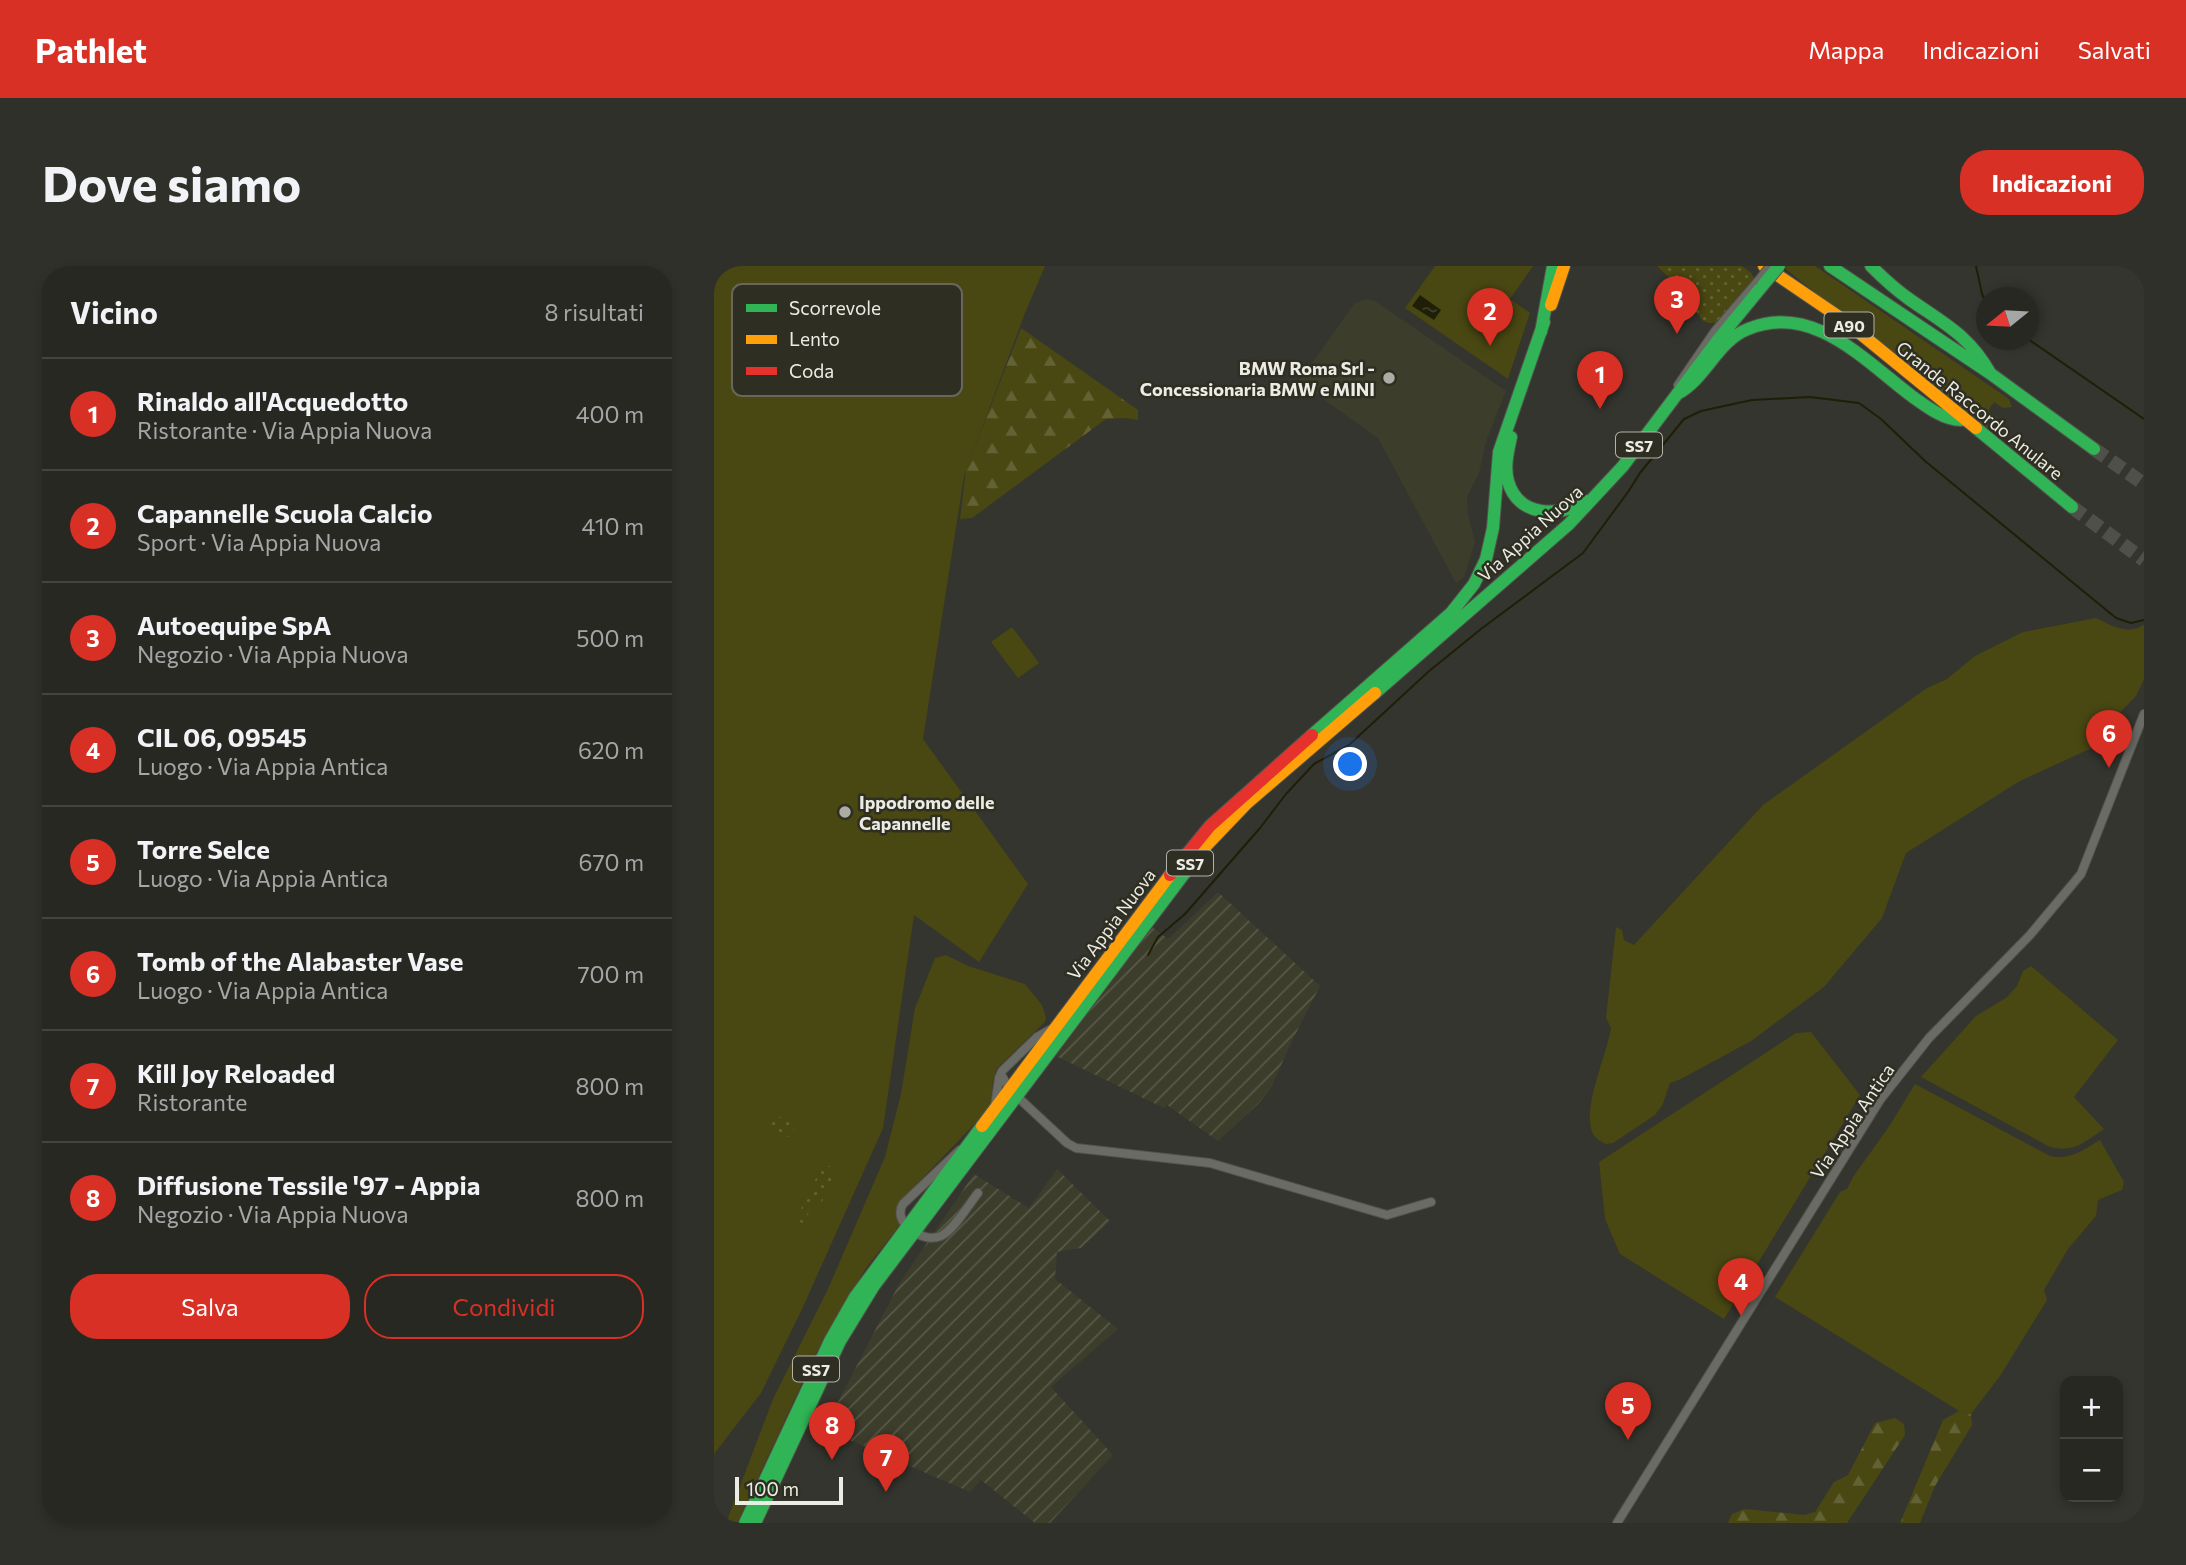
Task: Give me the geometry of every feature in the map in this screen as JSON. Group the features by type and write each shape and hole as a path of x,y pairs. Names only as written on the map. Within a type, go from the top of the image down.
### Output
{"main road":[{"path":"1541,332 1553,266"},
{"name":"Via Appia Nuova","path":"755,1523 845,1333 873,1287 968,1144 995,1109 1013,1092 1055,1027 1180,862 1210,826 1237,800 1451,613 1466,596 1481,572 1489,548 1494,523 1499,452 1564,266"},
{"name":"Grande Raccordo Anulare","path":"1764,266 1835,314 2072,507"},
{"name":"Via Appia Nuova","path":"744,1523 830,1341 855,1297 911,1229 1013,1092 1190,864 1246,804 1551,541 1598,494 1660,418 1760,283 1779,266"},
{"name":"Grande Raccordo Anulare","path":"1830,266 1991,374 2094,449"},
{"path":"1871,266 1904,295 1971,342 1982,355 1991,374"},
{"path":"1678,394 1687,390 1734,336 1756,325 1786,321 1825,333 1867,360 1925,406 1956,420 1965,420"},
{"path":"1508,427 1511,435 1508,478 1513,493 1521,502 1541,512 1558,513 1598,494"}],"street":[{"name":"Via Appia Nuova","path":"1660,418 1682,377 1713,334 1760,283 1770,266"},
{"name":"Via Appia Antica","path":"1617,1523 1880,1101 1929,1038 2030,934 2081,874 2144,714"},
{"path":"995,1109 1001,1073 1037,1037 1055,1027"},
{"path":"1001,1073 1013,1092 1066,1143 1076,1148 1210,1163 1387,1215 1431,1202"},
{"path":"911,1229 928,1238 943,1236 978,1193"}],"shaded area":[{"path":"1366,299 1375,301 1506,391 1486,441 1479,473 1467,497 1475,542 1464,577 1456,583 1378,438 1298,381 1354,304"},
{"path":"1218,892 1320,986 1270,1090 1218,1141 1167,1105 1164,1108 1056,1056 1152,927 1168,939"},
{"path":"1057,1169 1110,1221 1081,1248 1057,1252 1055,1279 1118,1329 1051,1387 1113,1455 1050,1523 1035,1523 981,1480 970,1492 824,1429 899,1284 974,1174 1029,1208"}],"green space":[{"name":"Ippodromo delle Capannelle","path":"714,266 1045,266 964,476 923,739 1028,884 979,962 914,915 883,1128 803,1307 761,1393 714,1454"},
{"path":"1435,266 1533,266 1510,299 1530,313 1508,379 1405,308"},
{"path":"1657,266 1742,266 1754,278 1748,290 1739,296 1722,319 1709,323 1703,321 1676,284"},
{"path":"1782,266 1815,266 2009,399 2012,407 2003,408 1994,402 1988,411 1997,417 1999,427 1988,428 1980,424"},
{"path":"1021,328 1138,410 1138,420 1106,419 972,518 960,519 966,470"},
{"path":"2096,618 2126,629 2144,625 2144,679 2136,696 2106,727 2096,746 2018,782 1906,853 1882,918 1824,987 1751,1041 1670,1083 1662,1106 1655,1115 1613,1143 1606,1144 1596,1137 1590,1123 1590,1111 1611,1028 1606,1018 1616,927 1622,930 1624,940 1634,945 1763,805 1927,688 1947,679 1975,656 2023,632"},
{"path":"1012,627 1039,663 1018,678 991,642"},
{"path":"946,955 968,966 1025,984 1042,1005 1045,1022 997,1068 991,1104 981,1117 898,1204 895,1212 900,1225 866,1268 818,1349 737,1523 726,1523 773,1399 828,1289 885,1157 901,1094 915,1008 935,958"},
{"path":"2031,966 2118,1040 2074,1097 2104,1129 2085,1142 2066,1149 2050,1147 1921,1077 1976,1016 2006,998 2017,986 2023,971"},
{"path":"1811,1032 1860,1095 1724,1319 1620,1254 1605,1219 1599,1162 1796,1033"},
{"path":"1915,1084 2050,1156 2070,1156 2100,1140 2124,1182 2122,1190 2098,1200 2096,1216 2068,1249 2044,1290 2047,1300 2000,1376 1971,1414 1959,1411 1775,1297 1840,1192 1847,1189"},
{"path":"772,1115 799,1122 789,1137 770,1131"},
{"path":"823,1164 836,1169 820,1206 814,1204 803,1223 795,1221"},
{"path":"1959,1411 1971,1414 1972,1425 1935,1486 1920,1523 1900,1523 1943,1420"},
{"path":"1895,1418 1904,1424 1905,1435 1847,1523 1728,1523 1732,1514 1745,1509 1804,1515 1815,1512 1834,1482 1848,1475 1875,1423"}],"water":[{"path":"1420,295 1441,310 1434,320 1412,306"}],"waterway":[{"path":"1976,266 1980,287"},
{"path":"2039,347 2144,419"},
{"path":"1148,955 1158,937 1185,914 1314,764 1349,745 1428,672 1583,553 1640,473 1684,419 1701,411 1752,400 1810,397 1859,403 1881,419 1925,461 2116,618 2131,623 2144,620"}],"tunnel":[{"path":"2094,449 2144,484"},
{"path":"2072,507 2144,560"}],"traffic: fast":[{"path":"1541,332 1553,266"},
{"path":"1763,285 1779,266"},
{"path":"1830,266 1991,374 2094,449"},
{"path":"1871,266 1899,291 1964,339 1990,373"},
{"path":"1375,693 1569,524 1623,466 1717,341 1763,285"},
{"path":"1312,735 1451,613 1474,584 1486,559 1493,528 1499,452 1544,322"},
{"path":"1677,394 1696,379 1737,335 1748,329 1772,323 1794,323 1837,339 1930,409 1948,418 1961,420"},
{"path":"1976,428 2072,507"},
{"path":"1511,437 1507,476 1513,493 1521,502 1530,508 1553,511 1564,510 1586,501"},
{"path":"755,1523 840,1341 873,1287 1202,850"},
{"path":"745,1523 830,1341 855,1297 982,1126"}],"traffic: slow":[{"path":"1551,305 1564,266"},
{"path":"1764,266 1845,321 1976,428"},
{"path":"1202,850 1246,804 1375,693"},
{"path":"982,1126 1170,875"}],"traffic: jam":[{"path":"1170,875 1210,826 1312,735"}],"place":[{"name":"Autoequipe SpA","path":"1677,334"},
{"name":"Capannelle Scuola Calcio","path":"1490,346"},
{"name":"BMW Roma Srl - Concessionaria BMW e MINI","path":"1389,378"},
{"name":"Rinaldo all'Acquedotto","path":"1600,409"},
{"name":"Tomb of the Alabaster Vase","path":"2109,768"},
{"name":"Ippodromo delle Capannelle","path":"845,812"},
{"name":"CIL 06, 09545","path":"1741,1316"},
{"name":"Torre Selce","path":"1628,1440"},
{"name":"Diffusione Tessile '97 - Appia","path":"832,1460"},
{"name":"Kill Joy Reloaded","path":"886,1492"}]}
